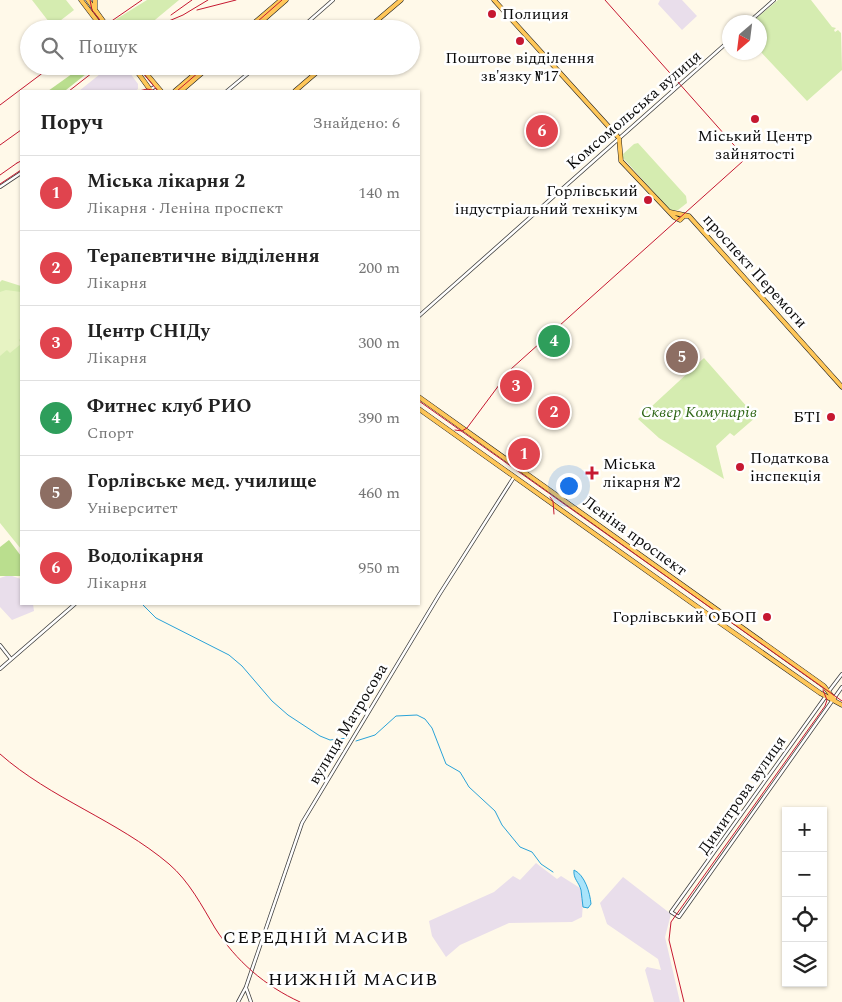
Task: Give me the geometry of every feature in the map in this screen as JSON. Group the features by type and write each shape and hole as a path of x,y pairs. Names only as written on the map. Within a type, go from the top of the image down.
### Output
{"main road":[{"path":"81,0 96,20"},
{"path":"86,0 86,6"},
{"path":"86,0 102,20"},
{"path":"95,0 96,13"},
{"path":"258,20 281,0"},
{"path":"263,20 286,0"},
{"path":"377,20 400,0"},
{"path":"494,0 619,138 621,161 668,211 680,220 684,216 689,216"},
{"path":"139,75 149,90"},
{"path":"147,75 160,90"},
{"path":"176,90 194,75"},
{"path":"182,90 200,75"},
{"path":"296,90 314,75"},
{"name":"проспект Перемоги","path":"668,211 689,216 842,386"},
{"name":"Леніна проспект","path":"420,398 829,691 834,699"},
{"name":"Леніна проспект","path":"420,410 627,557 826,696 842,705"},
{"path":"627,557 632,550"}],"street":[{"path":"310,20 333,0"},
{"path":"757,15 774,0"},
{"name":"Комсомольська вулиця","path":"420,315 722,47"},
{"path":"228,90 246,75"},
{"path":"149,90 156,86"},
{"path":"0,187 20,174"},
{"name":"вулиця Матросова","path":"238,1002 246,986 302,824 447,582 514,476"},
{"path":"0,669 74,605"},
{"path":"0,645 11,659"},
{"name":"Димитрова вулиця","path":"842,674 672,912 679,917 842,687"},
{"path":"246,986 251,1002"}],"shaded area":[{"path":"660,0 682,0 697,16 682,30 658,4"},
{"path":"99,75 132,75 138,84 136,90 80,90"},
{"path":"9,575 20,579 20,605 33,605 34,611 12,620 0,607 0,578"},
{"path":"536,863 557,879 561,876 580,888 583,903 582,917 572,922 509,923 460,945 446,957 432,936 429,921 494,892 513,876 520,880"},
{"path":"623,877 671,914 665,937 680,1002 654,1002 645,970 647,967 661,970 658,959 607,924 600,903"}],"green space":[{"path":"32,0 66,0 74,10 61,20 47,20"},
{"path":"147,0 179,0 155,20 115,20"},
{"path":"778,0 811,0 832,27 836,28 835,32 838,30 841,33 842,70 807,101 767,58 767,15 760,15"},
{"path":"70,75 85,75 66,90 49,90"},
{"path":"638,143 686,196 687,203 678,210 670,210 623,158 623,154 634,144"},
{"path":"2,280 20,286 20,548 0,523 0,282"},
{"path":"6,290 20,292 20,345 10,353 7,350 0,356 0,292"},
{"name":"Сквер Комунарів","path":"704,358 756,417 734,436 730,433 716,446 724,479 659,438 638,419"},
{"path":"9,540 20,555 20,576 0,576 0,547"}],"water":[{"path":"574,870 578,872 586,885 591,904 588,908 583,907 581,890 574,876"}],"waterway":[{"path":"143,605 156,618 229,655 242,666 272,701 288,715 320,736 330,740 348,738"},
{"path":"356,741 375,735 396,716 417,715 425,719 432,728 446,764 460,772 469,787 495,811 502,825 520,847 532,852 541,864 553,872"}],"tram line":[{"path":"90,0 92,10 100,20"},
{"path":"259,20 282,0"},
{"path":"455,430 462,431 467,428 511,369 743,161 741,153 605,0"},
{"path":"145,75 157,90"},
{"path":"178,90 196,75"},
{"path":"143,90 152,90"},
{"path":"0,184 20,171"},
{"path":"420,402 842,701"},
{"path":"550,497 553,501 554,514"},
{"path":"684,1002 669,940 671,922 825,706 827,700 823,690"}],"railway":[{"path":"113,20 142,0"},
{"path":"171,15 192,0"},
{"path":"171,20 208,0"},
{"path":"197,10 236,0"},
{"path":"20,90 40,75"},
{"path":"70,90 89,75"},
{"path":"0,105 20,90"},
{"path":"0,145 20,131"},
{"path":"0,175 17,163"},
{"path":"0,754 41,784 149,848 169,864 189,886 223,940 242,962 263,980 300,1002"}],"place":[{"name":"Полиция","path":"492,14"},
{"name":"Поштове відділення зв'язку №17","path":"520,41"},
{"name":"Міський Центр зайнятості","path":"755,119"},
{"name":"Водолікарня","path":"542,131"},
{"name":"Горлівський індустріальний технікум","path":"648,200"},
{"name":"Фитнес клуб РИО","path":"554,341"},
{"name":"Горлівське мед. училище","path":"682,357"},
{"name":"Центр СНІДу","path":"516,386"},
{"name":"Терапевтичне відділення","path":"554,412"},
{"name":"БТІ","path":"831,417"},
{"name":"Міська лікарня 2","path":"524,454"},
{"name":"Податкова інспекція","path":"740,467"},
{"name":"Міська лікарня №2","path":"592,473"},
{"name":"Горлівський ОБОП","path":"767,617"}],"district":[{"name":"СЕРЕДНІЙ МАСИВ","path":"316,937"},
{"name":"НИЖНІЙ МАСИВ","path":"353,979"}]}
